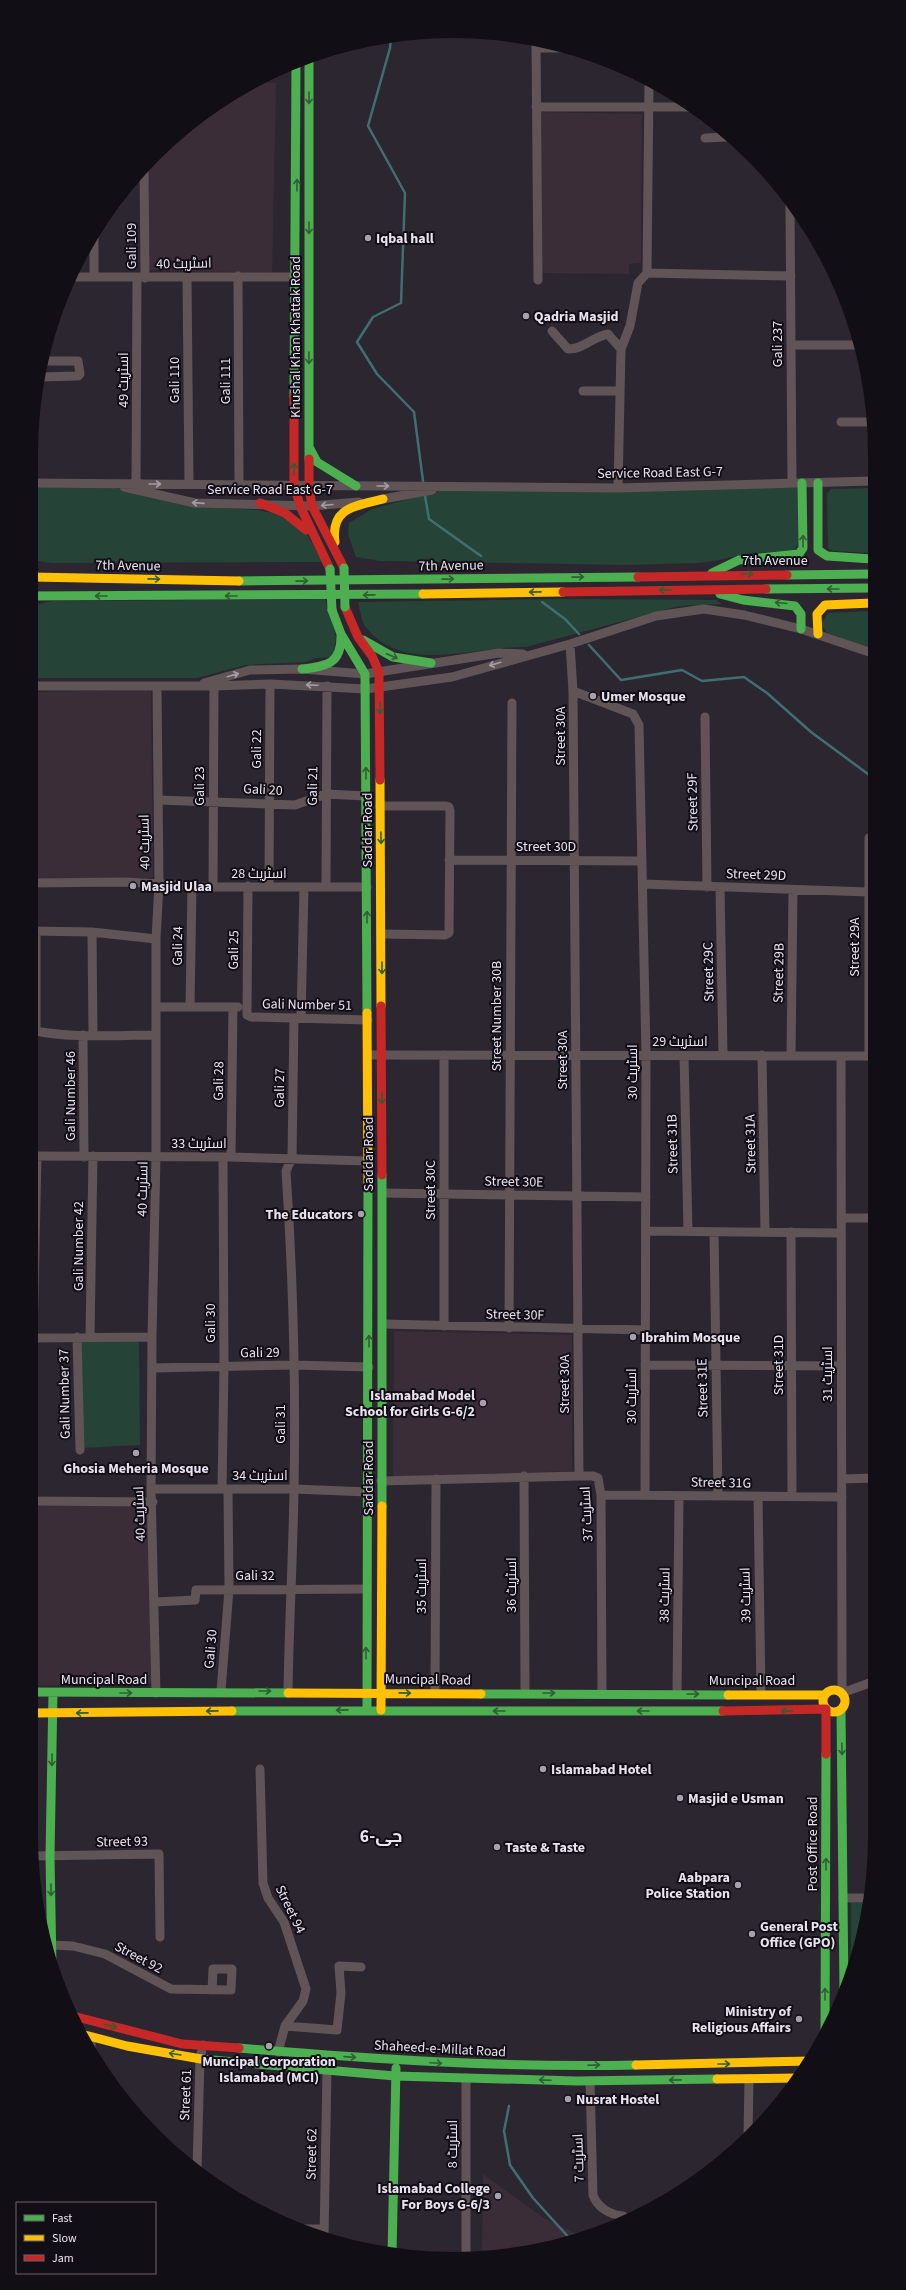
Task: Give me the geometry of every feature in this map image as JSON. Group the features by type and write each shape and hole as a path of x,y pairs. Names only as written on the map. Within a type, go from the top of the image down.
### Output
{"street":[{"path":"536,46 538,280"},
{"name":"Khushal Khan Khattak Road","path":"308,65 309,487 312,506 344,568 345,607"},
{"name":"Khushal Khan Khattak Road","path":"294,70 297,212 294,486 297,505 323,552 330,569 332,610"},
{"path":"618,488 621,349 630,326 638,283 647,273 649,88"},
{"path":"536,107 682,107"},
{"path":"705,138 722,137"},
{"name":"Gali 109","path":"141,277 144,176"},
{"path":"297,212 309,212"},
{"name":"Gali 237","path":"792,484 791,276 795,218"},
{"path":"94,245 94,277"},
{"path":"647,273 791,276"},
{"name":"Gali 111","path":"238,276 240,485"},
{"name":"اسٹریٹ 40","path":"77,277 296,277"},
{"name":"اسٹریٹ 49","path":"136,484 141,277"},
{"name":"Gali 110","path":"187,277 189,484"},
{"path":"552,331 568,349 574,349 600,336 608,334 621,349"},
{"path":"791,345 854,345"},
{"path":"45,377 79,376 79,362 49,361"},
{"path":"583,391 620,391"},
{"path":"841,422 867,422"},
{"path":"309,447 317,462 356,486"},
{"name":"Service Road East G-7","path":"38,483 116,485 189,484 309,487 449,486 618,488 868,481"},
{"path":"708,574 739,560 793,556 799,554 802,548 802,483"},
{"path":"818,483 818,550 827,556 868,559"},
{"name":"Service Road East G-7","path":"116,485 195,503 260,503 312,506 383,500 449,486"},
{"path":"339,558 332,526 337,517 351,508 383,500"},
{"path":"260,503 284,511 298,520 323,552"},
{"path":"38,574 58,578"},
{"name":"7th Avenue","path":"38,577 263,581 708,574 868,574"},
{"name":"7th Avenue","path":"51,596 408,595 704,589 868,588"},
{"path":"704,589 743,600 795,606 801,614 801,628"},
{"path":"38,596 51,596"},
{"path":"38,599 51,596"},
{"path":"818,634 816,616 819,609 825,605 868,603"},
{"name":"Saddar Road","path":"345,607 358,637 372,656 379,672 382,934 383,1324 381,1710"},
{"path":"38,686 214,686 270,684 366,689 452,676 570,644 656,616 704,609 801,628 868,652"},
{"name":"Saddar Road","path":"332,610 341,634 365,674 366,689 369,1367 366,1710"},
{"path":"302,669 325,666 336,659 342,649 341,634"},
{"path":"358,637 393,656 431,664"},
{"name":"Street 30A","path":"570,644 573,691 579,1476"},
{"path":"195,686 250,670 302,669 365,674 499,653 533,654"},
{"name":"Gali 22","path":"269,887 270,684"},
{"name":"اسٹریٹ 40","path":"156,1693 153,1502 148,1392 153,1368 152,1337 156,1157 156,939 159,884 157,686"},
{"name":"Gali 23","path":"213,887 214,686"},
{"name":"Gali 21","path":"326,886 328,686"},
{"name":"اسٹریٹ 30","path":"573,691 633,714 639,724 646,1055 645,1495"},
{"name":"Street Number 30B","path":"509,1328 512,703"},
{"name":"Street 29F","path":"705,717 707,887"},
{"name":"Gali 20","path":"158,800 213,800 270,805 295,805 326,794 366,796"},
{"path":"380,806 449,807 447,935 382,934"},
{"name":"Street 30D","path":"449,860 642,861"},
{"name":"اسٹریٹ 28","path":"38,883 159,884 213,887 367,887"},
{"name":"Street 29D","path":"642,884 868,892"},
{"name":"Gali 24","path":"190,1006 192,886"},
{"name":"Gali 25","path":"246,1011 248,886"},
{"name":"Gali 27","path":"292,1158 304,887"},
{"name":"Street 29C","path":"720,887 723,1055"},
{"name":"Street 29B","path":"791,1056 793,890"},
{"path":"38,931 92,932 156,939"},
{"name":"Gali Number 46","path":"88,1156 88,1035 92,932"},
{"name":"Gali Number 51","path":"156,1006 233,1007 246,1011 251,1018 368,1020"},
{"name":"Gali 28","path":"227,1157 233,1007"},
{"path":"38,1031 88,1035 156,1036"},
{"name":"اسٹریٹ 29","path":"368,1055 868,1056"},
{"name":"Street 30C","path":"444,1055 444,1326"},
{"name":"Street 31B","path":"684,1055 688,1231"},
{"name":"Street 31A","path":"762,1056 765,1232"},
{"name":"اسٹریٹ 31","path":"841,1056 842,1693"},
{"name":"اسٹریٹ 33","path":"38,1156 227,1157 368,1161"},
{"name":"Gali Number 42","path":"88,1156 90,1336"},
{"name":"Gali 30","path":"221,1692 229,1589 225,1489 224,1367 227,1157"},
{"name":"Gali 31","path":"288,1691 289,1588 294,1489 294,1365 292,1266 286,1171 292,1158"},
{"name":"Street 30E","path":"382,1193 646,1197"},
{"path":"841,1218 868,1218"},
{"path":"646,1231 841,1233"},
{"name":"Street 31E","path":"714,1232 718,1496"},
{"name":"Street 31D","path":"791,1232 792,1497"},
{"name":"Street 30F","path":"383,1324 645,1330"},
{"path":"38,1338 90,1336 152,1337"},
{"name":"Gali Number 37","path":"77,1337 80,1450"},
{"name":"Gali 29","path":"153,1368 294,1365 369,1367"},
{"path":"645,1365 841,1366"},
{"name":"اسٹریٹ 37","path":"381,1481 524,1476 593,1476 598,1478 601,1495 602,1693"},
{"name":"اسٹریٹ 36","path":"524,1476 526,1694"},
{"path":"842,1479 868,1478"},
{"name":"اسٹریٹ 35","path":"435,1693 436,1479"},
{"name":"اسٹریٹ 34","path":"152,1489 294,1489 368,1492"},
{"name":"Street 31G","path":"601,1495 842,1497"},
{"name":"اسٹریٹ 38","path":"677,1694 679,1496"},
{"name":"اسٹریٹ 39","path":"758,1496 761,1694"},
{"path":"38,1501 153,1502"},
{"name":"Gali 32","path":"154,1602 195,1600 196,1590 289,1588 367,1589"},
{"path":"826,1709 823,1700 825,1694 835,1690 842,1693 868,1684"},
{"name":"Muncipal Road","path":"38,1692 156,1693 288,1691 526,1694 825,1694"},
{"path":"52,1944 50,1856 53,1693"},
{"path":"842,1693 845,1704 841,1710 844,1975"},
{"path":"38,1713 366,1710 826,1709 832,1712 841,1710"},
{"name":"Post Office Road","path":"825,2021 826,1709"},
{"path":"805,1710 816,1715 826,1728"},
{"name":"Street 94","path":"260,1770 263,1883 268,1898 284,1922 306,1989 303,2001 285,2026 278,2052"},
{"name":"Street 93","path":"50,1856 159,1854 160,1937"},
{"path":"39,1856 50,1856"},
{"path":"843,1898 863,1898"},
{"name":"Street 92","path":"52,1945 73,1946 105,1954 171,1989 212,1990"},
{"path":"285,2026 337,2030 341,1993 339,1966 361,1967"},
{"path":"825,1979 843,1979"},
{"name":"Shaheed-e-Millat Road","path":"80,2018 182,2044 397,2061 577,2066 802,2061"},
{"name":"Shaheed-e-Millat Road","path":"91,2037 127,2046 200,2058 292,2068 327,2069 395,2076 577,2081 791,2078"},
{"name":"Street 61","path":"197,2164 200,2058 204,2045"},
{"path":"392,2247 395,2076 397,2061"},
{"path":"577,2066 577,2081"},
{"name":"Street 62","path":"324,2229 327,2069"},
{"name":"اسٹریٹ 8","path":"466,2078 466,2252"},
{"path":"748,2128 749,2079"},
{"name":"اسٹریٹ 7","path":"590,2081 593,2195 599,2206 611,2213 621,2216"},
{"path":"317,2229 324,2229"}],"shaded area":[{"path":"266,83 276,83 272,273 145,270 147,173 179,141 222,108"},
{"path":"539,112 642,114 641,263 629,264 629,274 540,273"},
{"path":"151,690 153,878 38,879 38,692"},
{"name":"Islamabad Model School for Girls G-6/2","path":"394,1331 572,1335 572,1471 393,1477"},
{"path":"38,1504 150,1505 153,1683 38,1686"},
{"name":"Islamabad College For Boys G-6/3","path":"483,2174 544,2218 575,2233 534,2244 482,2251"}],"green space":[{"path":"38,487 115,488 201,507 257,510 284,515 307,534 322,562 51,563 38,561"},
{"path":"798,487 798,544 793,552 750,553 715,561 698,563 627,565 380,561 356,557 348,534 349,523 372,509 449,488"},
{"path":"868,488 868,553 833,551 828,548 827,494 831,489"},
{"path":"325,599 336,637 334,657 316,658 306,662 246,665 197,678 38,678 38,604 52,601"},
{"path":"562,599 716,600 722,604 679,606 526,647 440,655 419,654 399,650 380,641 365,626 358,602"},
{"path":"868,611 868,648 826,632 821,624 828,613"},
{"path":"80,1338 139,1340 140,1445 82,1448"},
{"path":"851,1903 862,1903 860,1918 851,1954"}],"waterway":[{"path":"390,43 368,126 405,193 401,303 373,317 357,342 377,374 414,412 423,481"},
{"path":"425,496 429,519 481,556"},
{"path":"542,602 565,619 579,634"},
{"path":"589,645 621,680 682,670 702,681 744,677 767,693 811,732 868,774"},
{"path":"509,2106 504,2131 510,2165 533,2198 567,2236"}],"traffic: fast":[{"path":"309,64 309,459"},
{"path":"294,396 296,69"},
{"path":"310,449 317,462 356,486"},
{"path":"712,573 739,560 799,554 803,548 802,483"},
{"path":"818,483 818,550 827,556 868,559"},
{"path":"344,568 345,607"},
{"path":"330,569 332,610"},
{"path":"787,575 868,574"},
{"path":"239,581 638,577"},
{"path":"766,589 868,588"},
{"path":"38,596 423,594"},
{"path":"720,594 743,600 795,606 801,614 801,629"},
{"path":"332,610 341,634 365,674 367,1013"},
{"path":"302,669 326,665 331,662 339,652 341,634"},
{"path":"363,640 393,657 431,663"},
{"path":"382,1175 382,1506"},
{"path":"367,1710 368,1186"},
{"path":"38,1692 288,1693"},
{"path":"52,1942 50,1856 53,1693"},
{"path":"481,1694 728,1695"},
{"path":"841,1710 844,1976"},
{"path":"232,1711 723,1711"},
{"path":"825,2021 826,1754"},
{"path":"239,2048 437,2062 586,2066 636,2065"},
{"path":"201,2059 395,2076 577,2081 717,2079"},
{"path":"392,2247 396,2068"}],"traffic: slow":[{"path":"335,542 335,530 341,515 355,506 383,499"},
{"path":"38,577 239,581"},
{"path":"423,594 563,592"},
{"path":"818,634 817,614 825,605 868,603"},
{"path":"380,780 381,1006"},
{"path":"367,1013 368,1186"},
{"path":"381,1710 382,1506"},
{"path":"834,1690 842,1693 845,1701 842,1709 834,1712 826,1709 823,1701 826,1693 834,1690"},
{"path":"288,1693 481,1694"},
{"path":"728,1695 825,1695"},
{"path":"38,1713 232,1711"},
{"path":"90,2036 127,2046 201,2059"},
{"path":"636,2065 802,2061"},
{"path":"717,2079 791,2078"}],"traffic: jam":[{"path":"294,396 294,486 301,508 330,569"},
{"path":"309,459 309,487 312,506 344,568"},
{"path":"260,503 285,513 306,530"},
{"path":"638,577 787,575"},
{"path":"563,592 766,589"},
{"path":"345,607 358,637 372,656 379,672 380,780"},
{"path":"381,1006 382,1175"},
{"path":"723,1711 826,1709 826,1754"},
{"path":"80,2018 182,2044 239,2048"}],"place":[{"name":"Iqbal hall","path":"368,238"},
{"name":"Qadria Masjid","path":"526,316"},
{"name":"Umer Mosque","path":"593,696"},
{"name":"Masjid Ulaa","path":"133,886"},
{"name":"The Educators","path":"361,1214"},
{"name":"Ibrahim Mosque","path":"633,1337"},
{"name":"Islamabad Model School for Girls G-6/2","path":"483,1403"},
{"name":"Ghosia Meheria Mosque","path":"136,1453"},
{"name":"Islamabad Hotel","path":"543,1769"},
{"name":"Masjid e Usman","path":"680,1798"},
{"name":"Taste & Taste","path":"497,1847"},
{"name":"Aabpara Police Station","path":"738,1885"},
{"name":"General Post Office (GPO)","path":"752,1934"},
{"name":"Ministry of Religious Affairs","path":"799,2019"},
{"name":"Muncipal Corporation Islamabad (MCI)","path":"269,2046"},
{"name":"Nusrat Hostel","path":"568,2099"},
{"name":"Islamabad College For Boys G-6/3","path":"498,2196"}],"district":[{"name":"جی-6","path":"381,1836"}]}
